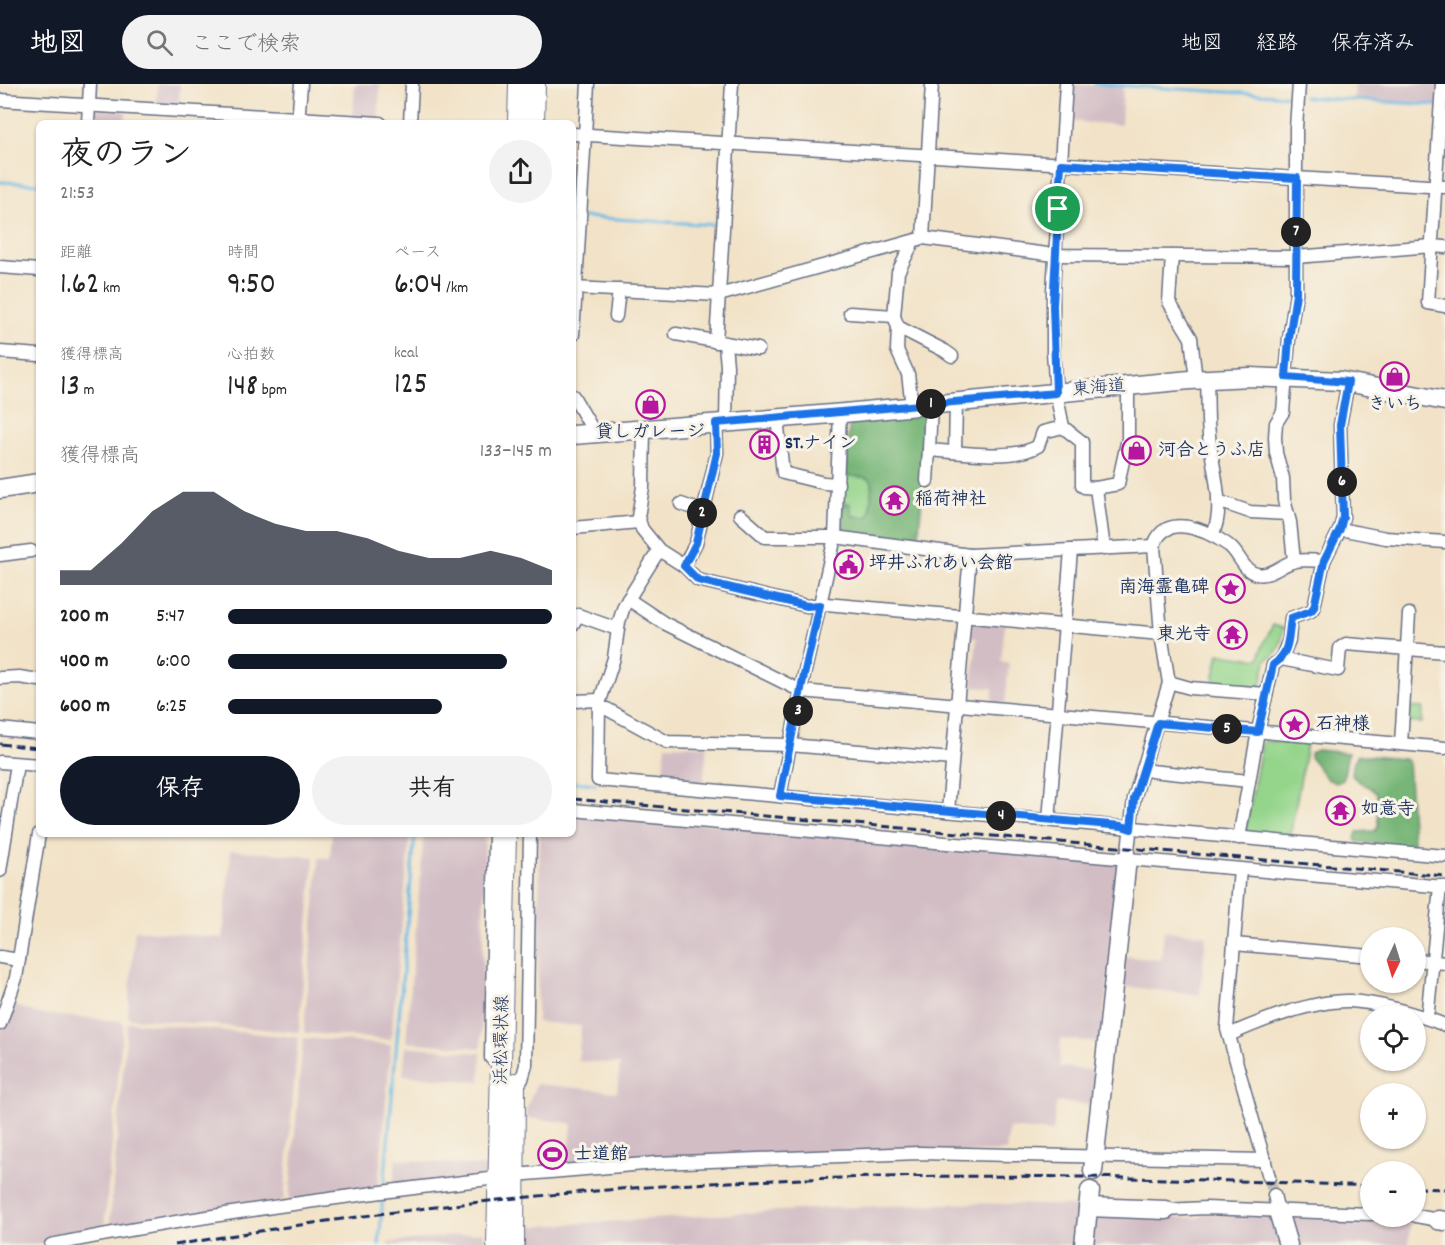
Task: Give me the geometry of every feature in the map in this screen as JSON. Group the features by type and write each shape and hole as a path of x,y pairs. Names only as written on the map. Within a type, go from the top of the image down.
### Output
{"main road":[{"path":"518,120 519,84"},
{"path":"534,120 535,84"},
{"name":"東海道","path":"582,434 840,413 1202,379 1286,377 1348,382 1445,401"},
{"path":"0,489 36,483"},
{"name":"浜松環状線","path":"506,837 511,937"},
{"name":"浜松環状線","path":"514,1245 507,1177 511,937 519,837"},
{"path":"1094,1163 1127,859"},
{"name":"浜松環状線","path":"497,1245 507,1177"},
{"path":"1084,1245 1089,1199 1166,1210"},
{"path":"1276,1203 1288,1245"}],"street":[{"path":"88,120 90,84"},
{"path":"298,120 300,84"},
{"path":"410,120 412,84"},
{"path":"576,227 579,135 588,84"},
{"path":"684,566 696,543 717,449 727,370 720,343 719,295 732,84"},
{"path":"923,238 932,84"},
{"path":"1066,84 1055,255 1053,322 1056,393 1063,427 1082,442 1082,485 1084,487 1096,488 1118,484 1128,438 1128,386"},
{"path":"1294,561 1275,437 1276,423 1283,412 1289,339 1296,294 1296,128 1299,84"},
{"path":"1442,84 1440,187 1432,246 1428,303 1445,306"},
{"path":"0,100 285,120"},
{"path":"579,135 1440,187"},
{"path":"576,288 719,295 923,238 1055,255 1296,257 1432,246 1445,247"},
{"path":"909,242 911,246 898,272 896,322 897,350 908,374 912,406"},
{"path":"1172,256 1169,302 1191,338 1202,379 1218,501 1217,518 1212,535"},
{"path":"0,267 36,270"},
{"path":"616,316 619,290"},
{"path":"850,313 896,322 952,356"},
{"path":"676,334 758,349"},
{"path":"0,352 36,355"},
{"path":"1239,838 1273,665 1281,659 1289,640 1291,618 1311,611 1314,607 1324,561 1340,529 1343,511 1340,425 1348,382"},
{"path":"576,401 590,425 582,434"},
{"path":"955,452 956,402"},
{"path":"927,481 931,404"},
{"path":"780,796 835,537 840,413"},
{"path":"777,418 783,473 838,484"},
{"path":"929,450 1001,454 1029,450 1038,446 1043,432 1063,427"},
{"path":"644,428 643,487 638,512 639,522 659,550 684,566 698,580 807,606 820,605 964,616 1161,634"},
{"path":"1096,488 1104,549"},
{"path":"1218,501 1250,512 1288,514"},
{"path":"681,504 702,511"},
{"path":"740,515 765,537 835,537 970,555 1154,546"},
{"path":"576,528 639,522"},
{"path":"1127,859 1134,799 1169,682 1161,634 1154,546 1158,535 1167,528 1194,528 1212,535 1228,545 1253,573 1269,573 1294,561 1324,561"},
{"path":"1340,529 1386,538 1445,542"},
{"path":"659,550 628,599 617,629 614,658 599,704 598,780 1445,856"},
{"path":"1048,820 1071,550"},
{"path":"0,555 31,551"},
{"path":"948,811 970,555"},
{"path":"628,599 670,626 801,692 1445,748"},
{"path":"1401,744 1409,614"},
{"path":"576,619 578,615 617,629"},
{"path":"1281,659 1338,670 1340,648 1346,644 1445,652"},
{"path":"0,678 19,677 36,680"},
{"path":"1169,682 1190,688 1266,694"},
{"path":"576,701 599,704 667,742 790,745 952,759"},
{"path":"0,729 36,733"},
{"path":"0,762 36,765"},
{"path":"1,864 5,802 17,764"},
{"path":"1143,769 1249,781"},
{"path":"576,810 1443,886 1439,962 1426,1018 1445,1025"},
{"path":"0,1024 16,978 39,837"},
{"path":"495,837 491,1067 495,1089 508,1096 525,1072 526,1065 530,837"},
{"path":"1240,869 1227,1029 1269,1177"},
{"path":"1234,944 1360,955"},
{"path":"0,957 19,960"},
{"path":"1229,1035 1308,1007 1335,1002 1379,1005"},
{"path":"51,1245 196,1218 383,1191 656,1164 919,1153 1094,1163 1265,1160"},
{"path":"1166,1210 1276,1203 1360,1213"},
{"path":"1426,1218 1441,1220"}],"shaded area":[{"path":"158,84 180,84 179,108 156,106"},
{"path":"355,84 380,84 378,120 353,118"},
{"path":"1070,84 1123,87 1121,125 1067,121"},
{"path":"1355,84 1439,84 1437,104 1354,99"},
{"path":"91,109 126,111 125,120 91,120"},
{"path":"969,623 1005,623 1001,662 1009,663 1005,704 992,703 993,688 972,687 977,638 967,637"},
{"path":"666,745 707,746 703,786 662,783"},
{"path":"576,812 1121,861 1101,1042 1061,1039 1059,1067 1098,1071 1094,1105 1056,1102 1053,1132 1009,1128 1006,1151 568,1168 572,1123 526,1118 526,1111 536,1084 617,1092 620,1064 578,1061 581,1026 537,1022 540,837 576,837"},
{"path":"332,837 410,837 391,1040 306,1033 304,1030 319,858 330,858"},
{"path":"424,837 485,837 481,1048 406,1042"},
{"path":"231,850 314,857 299,1030 297,1032 130,1018 128,1015 135,930 223,938"},
{"path":"1164,931 1206,935 1200,995 1120,986 1123,956 1161,960"},
{"path":"10,1004 38,1014 120,1021 123,1024 104,1231 36,1245 0,1245 0,1035"},
{"path":"130,1022 298,1039 284,1201 109,1230 127,1024"},
{"path":"305,1038 391,1045 378,1189 289,1201"},
{"path":"406,1046 481,1053 480,1082 403,1075"},
{"path":"396,1159 487,1167 487,1176 393,1187"},
{"path":"976,1203 1080,1206 1079,1245 524,1245 525,1227 830,1208"},
{"path":"1206,1214 1271,1216 1279,1245 1090,1245 1095,1215 1197,1218"},
{"path":"1291,1217 1360,1219 1360,1227 1410,1227 1409,1245 1294,1245 1287,1222"},
{"path":"484,1232 484,1245 388,1245 388,1243"}],"green space":[{"path":"923,412 929,417 918,542 843,533 843,507 846,503 850,505 852,516 866,517 870,513 872,481 868,478 846,475 849,428 854,420"},
{"path":"847,453 874,455 868,517 852,516 849,503 843,507"},
{"path":"1273,625 1283,628 1282,638 1277,650 1266,660 1260,689 1212,685 1219,654 1259,659"},
{"path":"1406,707 1423,708 1422,723 1405,722"},
{"path":"1265,741 1307,744 1290,837 1245,833 1262,743"},
{"path":"1317,750 1348,753 1343,780 1336,783 1327,779 1310,757 1310,753"},
{"path":"1358,755 1408,761 1413,842 1411,847 1357,842 1355,839 1357,832 1375,831 1378,826 1377,795 1352,775 1354,761"}],"waterway":[{"path":"1095,84 1293,96"},
{"path":"1304,97 1437,105"},
{"path":"0,182 36,184"},
{"path":"583,217 718,225"},
{"path":"576,782 596,784"},
{"path":"384,1188 415,837"},
{"path":"1247,1117 1252,1139"},
{"path":"379,1245 383,1194"}],"tunnel":[{"path":"1269,1177 1274,1195"}],"railway":[{"path":"0,744 36,748"},
{"path":"576,799 1445,876"},
{"path":"175,1245 424,1208 674,1185 907,1177 1039,1176 1360,1186"},
{"path":"1426,1188 1445,1189"}],"place":[{"name":"きいち","path":"1395,376"},
{"name":"貸しガレージ","path":"650,404"},
{"name":"ST.ナイン","path":"764,444"},
{"name":"河合とうふ店","path":"1137,451"},
{"name":"稲荷神社","path":"894,500"},
{"name":"坪井ふれあい会館","path":"848,564"},
{"name":"南海霊亀碑","path":"1230,588"},
{"name":"東光寺","path":"1232,635"},
{"name":"石神様","path":"1295,725"},
{"name":"如意寺","path":"1340,810"},
{"name":"士道館","path":"553,1155"}],"route":[{"path":"1061,164 1297,178 1296,294 1286,377 1348,382 1340,425 1343,517 1340,529 1324,561 1313,610 1291,618 1289,640 1281,659 1273,665 1258,732 1158,723 1134,799 1131,829 1122,826 780,796 820,605 807,606 698,580 684,566 696,543 706,492 717,453 716,423 1056,393 1053,291 1058,209 1061,164"}]}
